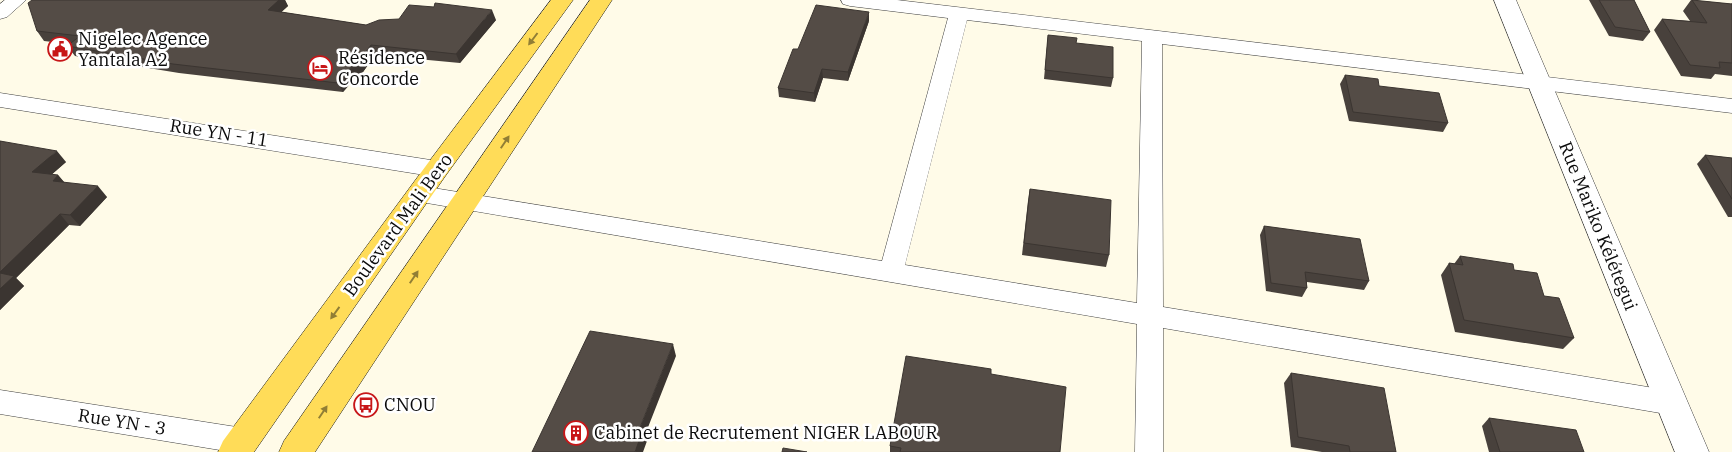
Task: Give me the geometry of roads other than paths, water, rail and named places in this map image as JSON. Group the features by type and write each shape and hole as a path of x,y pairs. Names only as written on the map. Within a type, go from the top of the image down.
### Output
{"main road":[{"name":"Boulevard Mali Bero","path":"239,446 421,194 437,169 562,0"},
{"path":"296,452 601,0"}],"street":[{"path":"0,13 17,0"},
{"path":"850,0 1732,106"},
{"name":"Rue Mariko Kélétegui","path":"1505,0 1692,452"},
{"path":"891,272 959,13"},
{"path":"1149,452 1152,36"},
{"name":"Rue YN - 11","path":"0,100 201,130 437,169"},
{"path":"421,194 1672,403"},
{"name":"Rue YN - 3","path":"0,402 239,446"}],"place":[{"name":"Nigelec Agence Yantala A2","path":"60,49"},
{"name":"Résidence Concorde","path":"320,68"},
{"name":"CNOU","path":"366,405"},
{"name":"Cabinet de Recrutement NIGER LABOUR","path":"576,433"}]}
